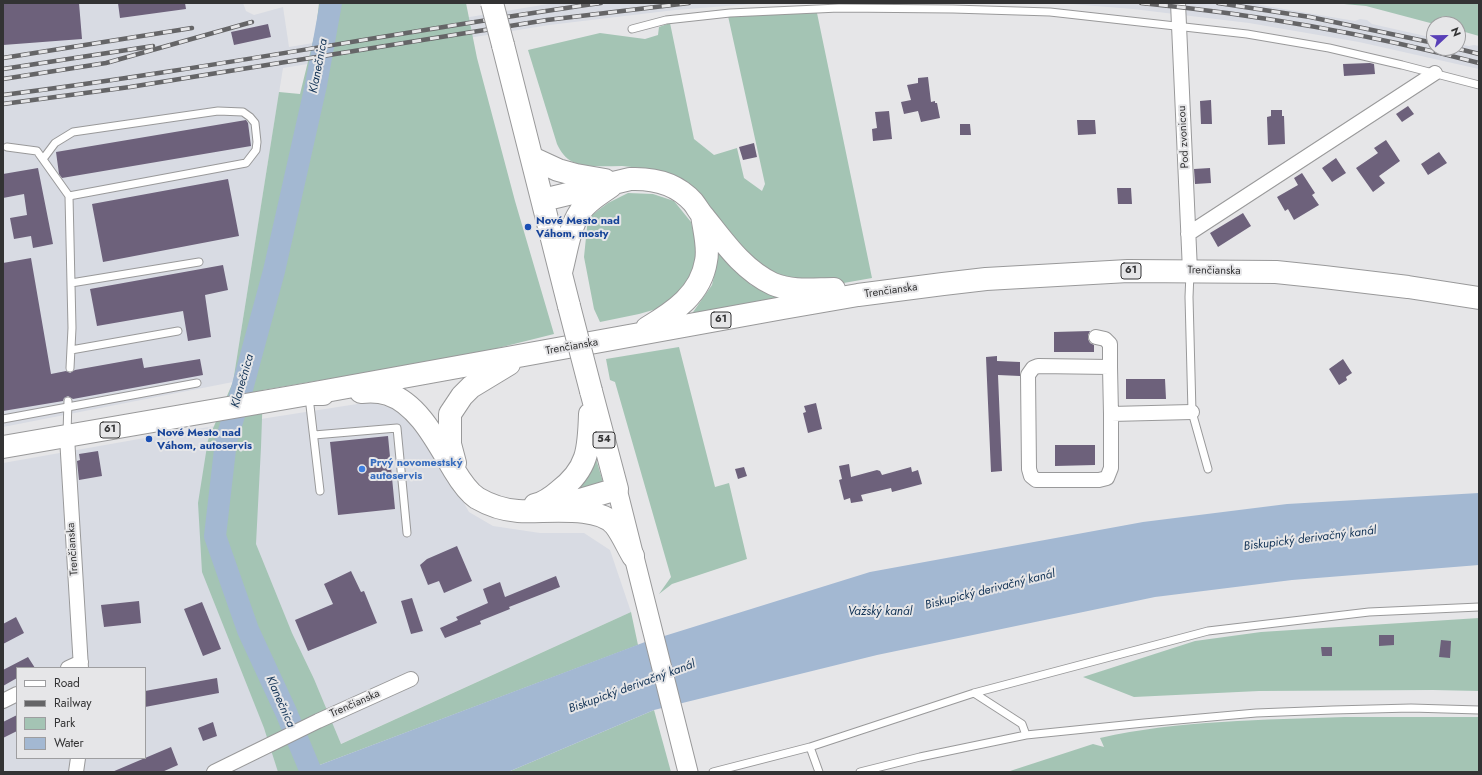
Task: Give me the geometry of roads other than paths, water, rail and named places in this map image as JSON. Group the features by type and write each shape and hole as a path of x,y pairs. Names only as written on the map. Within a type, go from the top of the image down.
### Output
{"main road":[{"name":"54","path":"492,3 617,489"},
{"path":"532,158 558,170 576,176 619,181"},
{"path":"543,200 619,181 640,178 659,181 670,186 694,203 702,216 746,266 774,284 788,288 834,289 858,295"},
{"path":"561,273 574,222 581,211 595,197 619,181"},
{"path":"635,335 671,314 686,300 696,287 702,276 706,261 707,247 702,216"},
{"name":"Trenčianska","path":"309,394 858,295 986,279 1128,271 1276,272 1408,286 1479,298"},
{"path":"459,477 450,444 450,414 462,396 471,387 495,371 525,356"},
{"path":"309,394 374,391 387,393 396,397 408,404 417,413 459,477 476,497 498,507 516,511 588,512 600,516 614,524 633,556"},
{"path":"516,511 539,504 553,496 569,483 578,473 589,442 591,391"},
{"name":"61","path":"3,447 309,394"},
{"path":"542,511 617,489 688,772"}],"street":[{"name":"Pod zvonicou","path":"1178,3 1190,271"},
{"path":"1188,234 1435,73"},
{"path":"1096,337 1105,339 1110,344 1111,468 1107,478 1098,480 1036,480 1031,476 1029,469 1028,375 1033,368 1038,366 1110,367"},
{"path":"1111,414 1192,412"},
{"name":"Trenčianska","path":"67,437 71,522 81,644 81,665"},
{"name":"Trenčianska","path":"214,772 318,721 410,679"},
{"path":"3,701 16,694"},
{"path":"76,772 78,759"}],"lane":[{"path":"632,29 666,20 716,14 839,8 1050,12 1247,34 1329,48 1479,85"},
{"path":"43,159 55,143 73,132 218,111 243,112 255,123 257,142 256,150 246,163 69,196"},
{"path":"7,147 37,151 69,196 72,328 70,368"},
{"path":"70,283 199,262"},
{"path":"1190,271 1189,297 1192,412 1208,470"},
{"path":"71,350 178,331"},
{"path":"3,419 68,404 197,383"},
{"path":"309,394 320,491"},
{"path":"67,437 68,404"},
{"path":"314,435 397,428 407,533"},
{"path":"713,772 810,747 974,693 1208,631 1369,612 1479,607"},
{"path":"974,693 1022,724 1026,735"},
{"path":"860,772 920,757 1026,735 1256,714 1411,708 1479,710"},
{"path":"810,747 819,772"}],"water":[{"name":"Važský kanál","path":"1479,493 1479,565 1292,580 1155,597 877,655 654,710 508,772 305,772 317,766 645,642 870,572 1143,522 1287,504"}],"waterway":[{"name":"Klanečnica","path":"311,772 286,712 248,630 215,536 226,441 242,389 274,271 316,85 331,3"}],"railway":[{"path":"3,95 153,74 601,3"},
{"path":"3,104 130,87 547,20 689,3"},
{"path":"1141,3 1226,13 1311,26 1396,43 1479,63"},
{"path":"1218,3 1310,17 1426,41"},
{"path":"3,79 106,63 252,22"},
{"path":"3,58 192,28"},
{"path":"3,69 153,46"},
{"path":"1466,51 1479,54"}],"place":[{"name":"Nové Mesto nad Váhom, mosty","path":"528,227"},
{"name":"Nové Mesto nad Váhom, autoservis","path":"149,439"},
{"name":"Prvý novomestský autoservis","path":"362,469"}],"water label":[{"name":"Biskupický derivačný kanál","path":"1310,539"},
{"name":"Biskupický derivačný kanál","path":"990,590"},
{"name":"Biskupický derivačný kanál","path":"632,687"}]}
